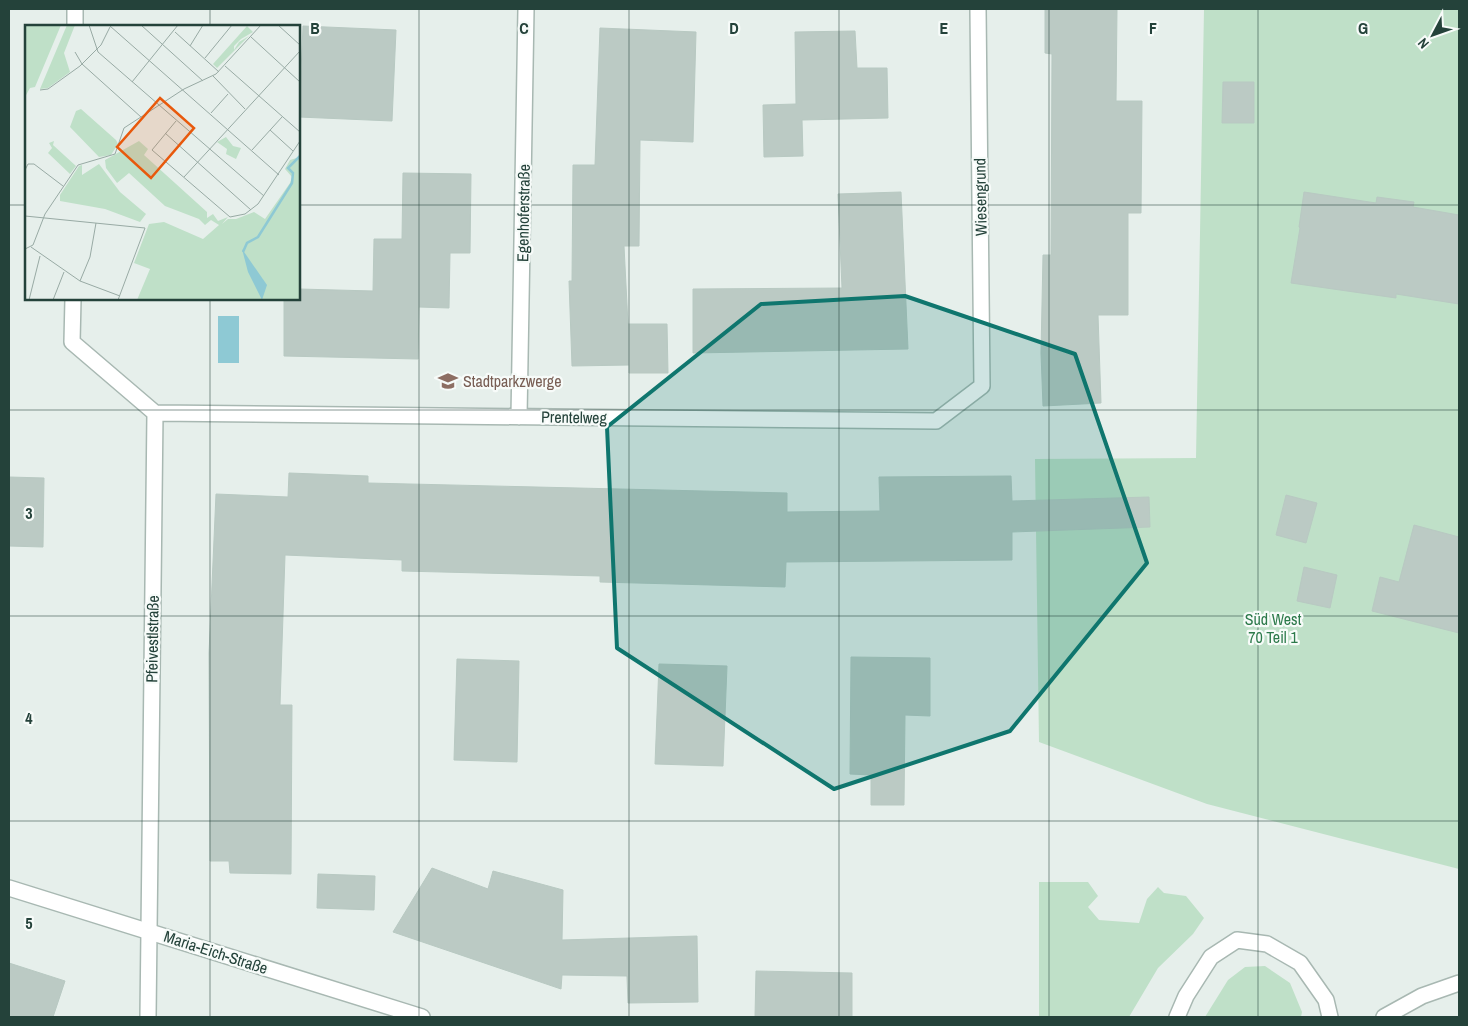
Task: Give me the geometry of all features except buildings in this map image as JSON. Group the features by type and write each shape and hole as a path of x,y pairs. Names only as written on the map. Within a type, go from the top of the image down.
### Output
{"street":[{"path":"75,9 75,25"},
{"name":"Egenhoferstraße","path":"519,417 526,9"},
{"name":"Wiesengrund","path":"978,9 982,386"},
{"path":"73,300 72,342 155,413"},
{"name":"Prentelweg","path":"155,413 936,421 982,386"},
{"name":"Pfeivestlstraße","path":"148,1017 155,413"},
{"name":"Maria-Eich-Straße","path":"9,888 422,1017"},
{"path":"1177,1017 1186,996 1211,957 1237,940 1267,944 1300,963 1326,1000 1330,1017"},
{"path":"1384,1017 1422,996 1459,982"}],"highlighted area":[{"path":"905,296 1075,354 1147,563 1010,731 834,789 617,648 607,427 761,304"}],"green space":[{"name":"Süd West 70 Teil 1","path":"1204,9 1459,9 1459,869 1207,804 1039,742 1035,459 1196,458"},
{"path":"1039,882 1088,882 1098,896 1088,907 1099,920 1139,923 1147,899 1158,887 1164,893 1186,896 1204,918 1193,934 1158,968 1129,1017 1039,1017"},
{"path":"1265,966 1290,983 1302,1012 1301,1017 1205,1017 1228,980 1245,967"}],"water":[{"path":"218,316 239,316 239,363 218,363"}],"place":[{"name":"Stadtparkzwerge","path":"448,381"}]}
